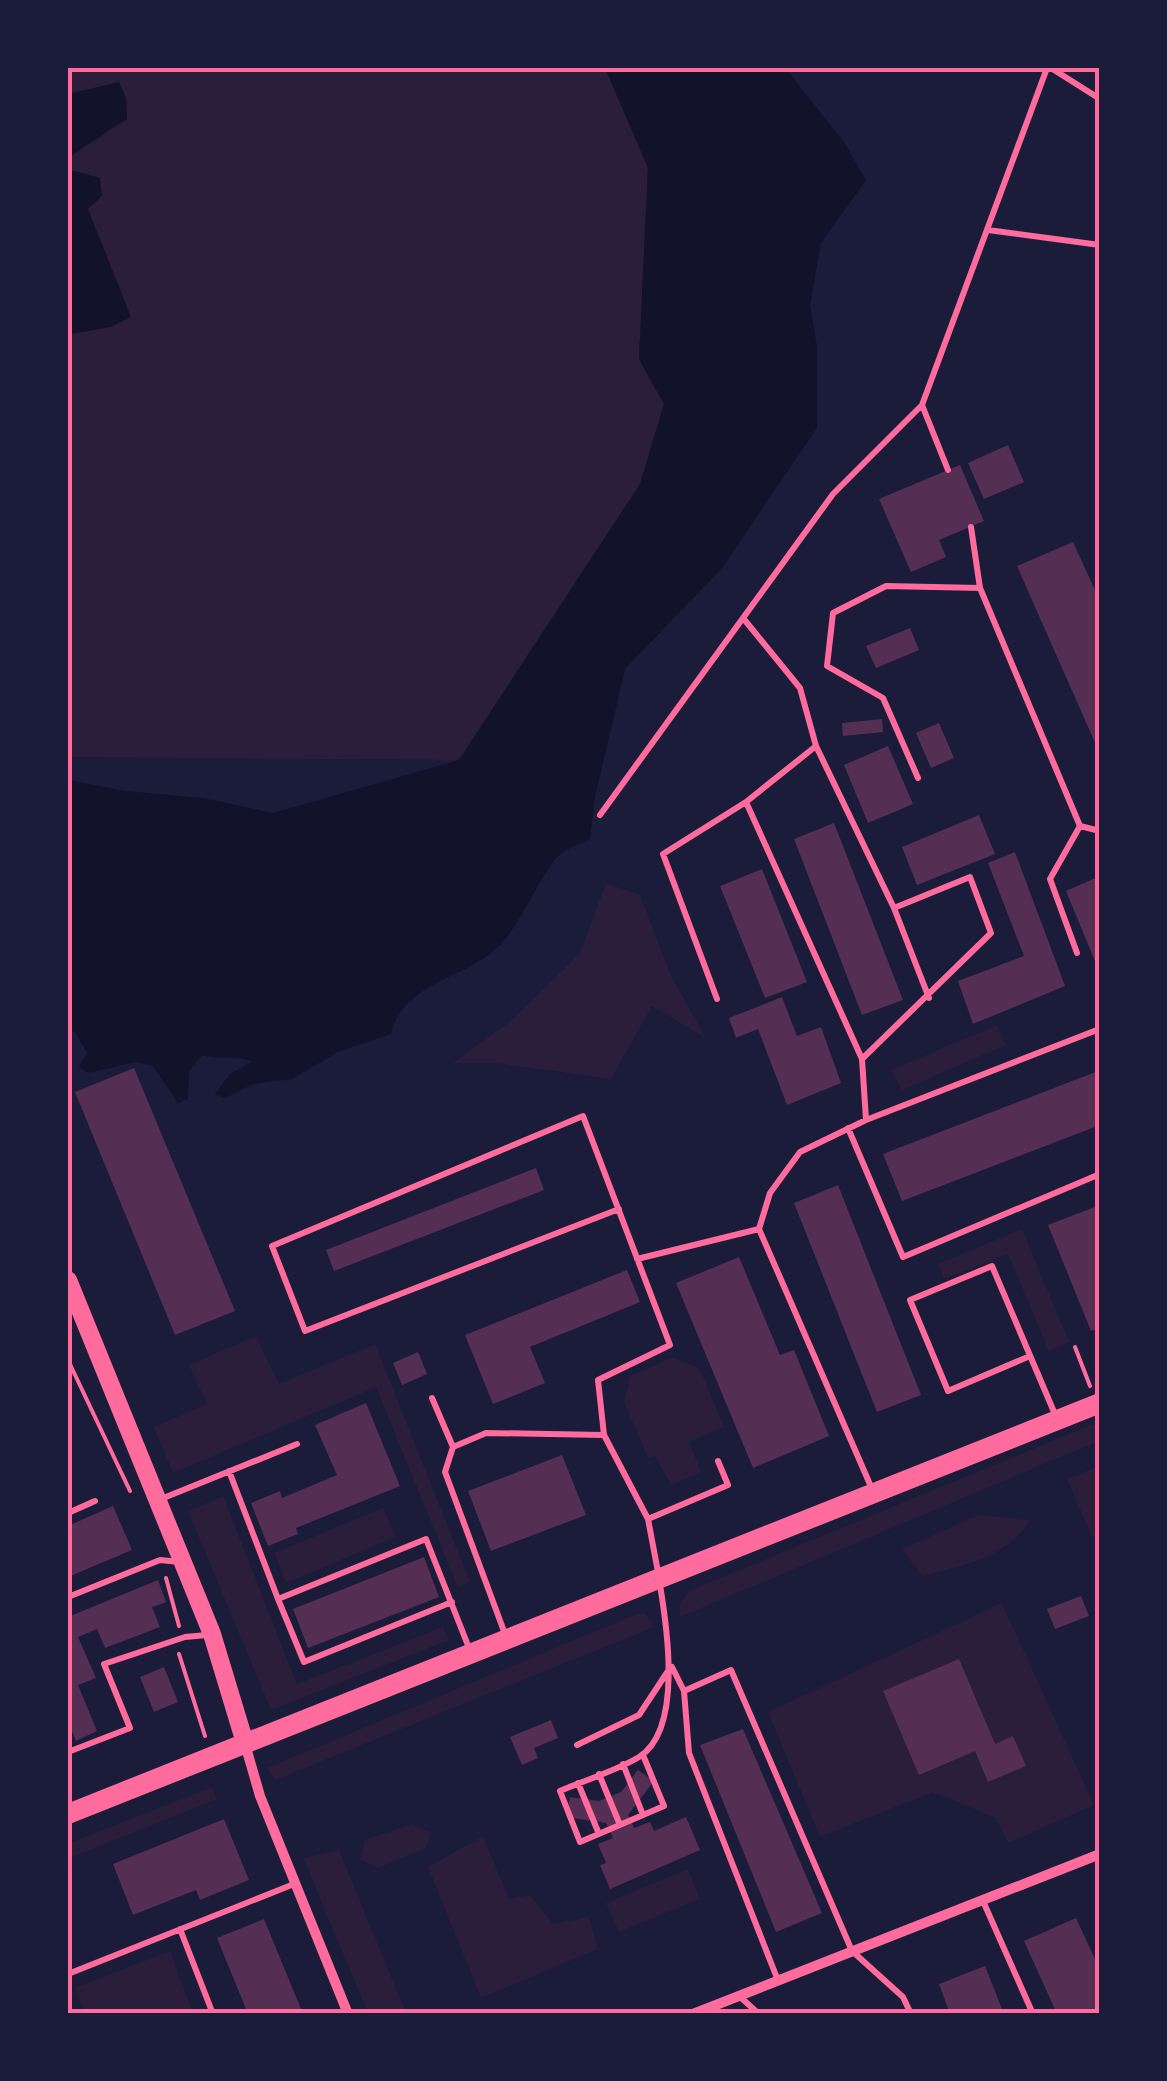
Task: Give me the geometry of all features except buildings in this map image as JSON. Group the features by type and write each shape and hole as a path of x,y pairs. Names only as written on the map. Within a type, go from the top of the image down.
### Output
{"main road":[{"path":"68,1280 146,1503 181,1562 212,1634 245,1743"},
{"path":"68,1814 1098,1404"}],"street":[{"path":"245,1743 260,1796 348,2014"},
{"path":"693,2014 1100,1854"}],"lane":[{"path":"600,815 833,494 922,405 1049,68 1100,99"},
{"path":"988,230 1100,245"},
{"path":"922,405 948,470"},
{"path":"971,526 980,588 1080,826"},
{"path":"918,778 883,698 827,666 833,614 886,586 980,588"},
{"path":"743,618 800,688 816,746 894,908 929,998"},
{"path":"717,1000 663,854 746,802 816,746"},
{"path":"746,802 862,1059 866,1120"},
{"path":"1080,826 1100,832"},
{"path":"1078,953 1050,879 1080,826"},
{"path":"862,1059 991,934 970,877 894,908"},
{"path":"873,1493 759,1229 770,1193 800,1152 848,1128 1097,1030 1100,1034"},
{"path":"618,1209 305,1331 272,1246 583,1116 670,1345 598,1380 604,1435 648,1519 671,1666 660,1726 643,1755 560,1791 580,1842 664,1806 643,1755"},
{"path":"848,1128 903,1257 1100,1174"},
{"path":"637,1258 759,1229"},
{"path":"1030,1356 948,1390 910,1300 992,1266 1058,1420"},
{"path":"432,1398 453,1447 445,1472 507,1639"},
{"path":"453,1447 486,1433 604,1435"},
{"path":"146,1503 297,1444"},
{"path":"648,1519 728,1486 718,1461"},
{"path":"229,1471 304,1662 452,1602"},
{"path":"68,1513 95,1502"},
{"path":"278,1599 426,1539 470,1653"},
{"path":"68,1597 160,1560 181,1562"},
{"path":"68,1752 130,1728 104,1664 175,1641 212,1634"},
{"path":"671,1666 684,1691 689,1753 777,1978"},
{"path":"577,1745 638,1714 671,1666"},
{"path":"684,1691 731,1670 852,1951 903,1997 911,2014"},
{"path":"623,1764 643,1815"},
{"path":"599,1774 620,1825"},
{"path":"578,1783 600,1834"},
{"path":"68,1974 294,1884"},
{"path":"983,1901 1033,2014"},
{"path":"180,1929 213,2014"},
{"path":"738,1996 758,2014"}],"path":[{"path":"1075,1347 1098,1404"},
{"path":"68,1360 146,1503"},
{"path":"160,1560 180,1620 175,1641 205,1737"}],"shaded area":[{"path":"68,68 605,68 648,168 639,359 664,404 640,484 459,760 68,757"},
{"path":"605,68 785,68 844,142 866,180 821,243 810,305 817,347 817,428 722,568 625,669 595,797 590,839 555,860 515,926 496,949 420,993 398,1017 391,1034 338,1052 292,1079 253,1084 225,1098 215,1094 230,1074 252,1062 202,1055 189,1071 188,1099 178,1103 153,1066 136,1062 88,1073 79,1067 87,1053 75,1032 68,1031 68,780 125,791 203,798 273,813 459,760 640,484 664,404 639,359 648,168"},
{"path":"119,82 126,98 127,119 68,158 68,94"},
{"path":"68,169 100,178 102,196 88,209 131,317 111,327 71,334 68,339"},
{"path":"606,883 640,895 671,976 706,1038 652,1006 611,1079 495,1063 453,1063 512,1020 580,953"},
{"path":"997,1025 1006,1045 902,1090 891,1070"},
{"path":"1022,1229 1069,1342 1049,1351 1008,1254 944,1279 938,1264"},
{"path":"256,1336 279,1384 375,1344 470,1582 458,1588 376,1387 173,1473 154,1427 207,1404 189,1365"},
{"path":"673,1357 700,1369 724,1427 689,1442 701,1472 671,1485 655,1456 648,1458 624,1402 630,1376"},
{"path":"1098,1422 1099,1441 680,1617 680,1604 689,1591"},
{"path":"1099,1466 1099,1534 1092,1537 1067,1479"},
{"path":"223,1496 297,1684 443,1627 449,1640 271,1710 188,1511"},
{"path":"383,1508 396,1537 286,1583 274,1553"},
{"path":"979,1515 1030,1520 1021,1533 997,1551 968,1564 922,1576 902,1549"},
{"path":"1002,1603 1094,1805 1008,1843 996,1818 933,1792 820,1837 768,1712"},
{"path":"639,1613 646,1614 654,1627 275,1780 267,1768"},
{"path":"212,1787 217,1799 68,1859 68,1844"},
{"path":"412,1824 432,1833 425,1849 378,1868 360,1859 365,1840"},
{"path":"483,1836 509,1899 530,1895 553,1924 589,1917 598,1949 481,1998 428,1867"},
{"path":"339,1850 406,2013 368,2013 303,1858"},
{"path":"688,1869 700,1899 619,1932 606,1903"},
{"path":"170,1951 193,2013 85,2013 75,1988"}]}
